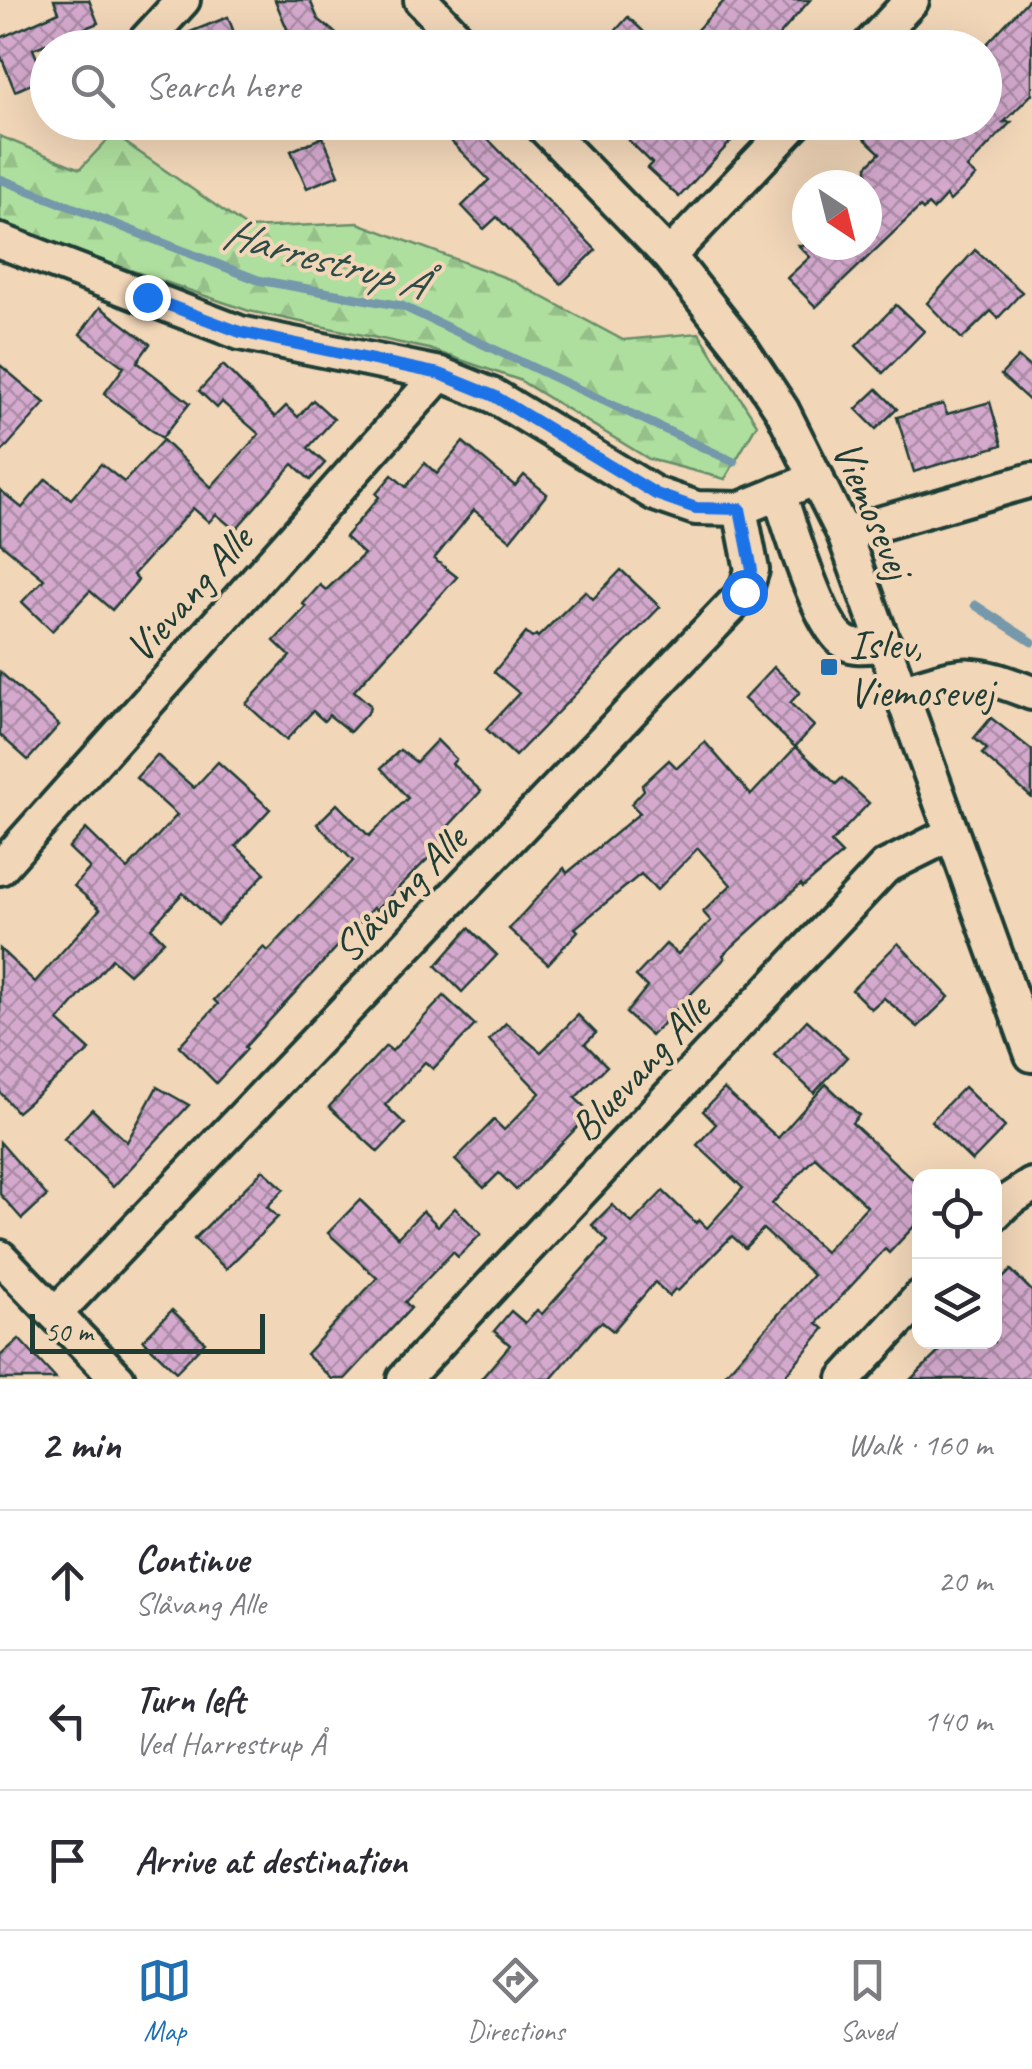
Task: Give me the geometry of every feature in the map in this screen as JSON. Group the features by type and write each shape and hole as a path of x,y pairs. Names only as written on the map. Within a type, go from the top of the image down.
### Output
{"street":[{"path":"156,30 183,0"},
{"path":"420,0 449,30"},
{"path":"884,30 912,0"},
{"name":"Viemosevej","path":"557,140 669,256 740,346 782,410 844,534 1032,1055"},
{"path":"669,256 779,140"},
{"path":"0,241 240,332 440,374 494,396 656,494 696,508 740,509 817,478"},
{"name":"Vievang Alle","path":"0,868 440,374"},
{"path":"844,534 1032,480"},
{"path":"779,493 808,582 840,640 850,646 884,645"},
{"name":"Slåvang Alle","path":"55,1314 744,592 752,570 740,509"},
{"path":"900,692 956,675 984,674 1032,693"},
{"name":"Bluevang Alle","path":"404,1379 885,867 951,834"},
{"path":"1002,1206 1032,1185"},
{"path":"0,1257 118,1379"},
{"path":"845,1379 912,1306"}],"green space":[{"path":"0,136 80,169 107,140 122,140 248,228 358,223 509,279 623,340 699,333 757,424 725,479 649,459 519,380 429,349 249,311 0,225"}],"building":[{"path":"54,0 89,0 98,23 80,30 30,30 30,84 15,91 0,54 0,38 59,12"},
{"path":"275,0 310,0 318,19 332,30 288,30"},
{"path":"725,0 810,0 784,30 697,30"},
{"path":"1032,0 1032,94 1004,122 1011,122 1002,131 1002,30"},
{"path":"228,17 233,30 195,30"},
{"path":"628,17 642,30 616,30"},
{"path":"324,140 339,175 307,188 291,151"},
{"path":"450,140 489,140 596,250 561,284 497,217 484,229 462,206 489,180"},
{"path":"628,140 732,140 679,197 647,168 652,163"},
{"path":"866,140 994,140 967,168 976,176 950,201 946,196 933,210 928,205 923,210 920,207 882,244 882,170 867,170 880,153"},
{"path":"975,250 1022,292 998,318 991,311 962,339 927,303"},
{"path":"807,260 865,260 816,307 787,278"},
{"path":"896,305 924,331 883,373 856,346"},
{"path":"100,307 150,344 137,362 190,403 162,438 104,394 124,367 80,334"},
{"path":"1018,357 1032,369 1032,403 1001,375"},
{"path":"0,365 45,403 0,454"},
{"path":"223,365 275,417 286,406 298,417 313,400 334,419 308,448 325,463 310,480 293,464 235,530 216,514 209,522 193,508 133,575 138,580 112,610 90,591 52,631 22,602 44,579 0,543 0,490 22,508 46,479 71,499 101,464 124,482 163,440 211,487 259,434 222,402 217,408 199,391"},
{"path":"877,389 897,409 876,429 856,409"},
{"path":"990,402 1002,445 914,472 897,417 943,404 947,414"},
{"path":"463,442 515,486 524,475 547,494 510,540 474,510 434,559 457,577 354,691 370,705 369,711 350,732 329,715 324,721 313,711 286,740 246,704 290,656 274,641 306,607 303,604 320,585 326,590 364,554 345,537 392,475 406,487 425,463 437,474"},
{"path":"621,570 660,607 515,756 486,729 519,693 494,672 526,633 538,637 585,591 593,599"},
{"path":"774,667 800,692 790,703 814,726 795,747 744,699"},
{"path":"0,672 59,725 28,760 0,735"},
{"path":"991,718 1032,750 1032,798 982,754 987,749 974,738"},
{"path":"437,740 456,759 452,764 481,791 444,831 450,837 376,910 373,908 216,1083 179,1046 218,1004 214,1000 264,947 268,951 353,861 317,824 337,804 369,836 408,798 381,768 400,750 416,762"},
{"path":"705,742 751,795 796,747 836,784 842,778 869,803 831,843 842,854 803,887 801,884 723,955 725,958 651,1036 626,1013 647,987 636,976 666,944 678,954 711,921 703,912 731,885 698,848 657,890 641,874 575,928 578,931 548,964 509,929 564,868 567,873 640,813 631,804 644,790 642,785 669,760 677,768"},
{"path":"157,755 194,788 218,762 270,809 236,846 265,873 217,925 183,893 151,928 164,941 129,974 112,959 58,1021 90,1050 17,1112 0,1092 0,949 35,982 100,909 74,886 90,868 69,848 86,829 127,869 177,815 136,778"},
{"path":"469,928 497,955 462,992 436,966"},
{"path":"898,943 949,997 918,1027 884,998 871,1009 852,990"},
{"path":"444,996 475,1025 433,1069 425,1062 385,1105 405,1124 378,1152 329,1107 386,1046 392,1051"},
{"path":"578,1015 596,1033 585,1044 607,1066 575,1098 591,1113 516,1190 499,1173 484,1188 455,1160 494,1120 504,1130 540,1093 489,1040 506,1023 541,1052"},
{"path":"807,1020 847,1057 814,1093 774,1055"},
{"path":"826,1084 859,1115 852,1123 912,1179 912,1229 889,1253 885,1249 817,1323 824,1329 782,1379 721,1379 813,1275 763,1229 745,1248 732,1236 669,1296 655,1282 613,1331 602,1322 597,1325 551,1379 481,1379 510,1345 494,1331 511,1311 525,1323 537,1310 542,1314 608,1241 592,1225 612,1205 632,1223 663,1191 696,1223 699,1220 707,1228 743,1188 697,1145 716,1124 703,1111 724,1089 778,1138","holes":["815,1157 867,1206 825,1252 772,1204"]},
{"path":"157,1087 189,1105 113,1187 64,1139 92,1109 127,1142"},
{"path":"964,1087 1005,1127 972,1161 931,1121"},
{"path":"0,1142 47,1196 22,1219 0,1194"},
{"path":"263,1170 284,1189 267,1207 278,1217 226,1269 194,1239"},
{"path":"360,1200 398,1237 423,1211 438,1226 455,1208 481,1234 458,1257 453,1252 405,1302 411,1308 345,1379 332,1379 306,1354 377,1278 328,1233"},
{"path":"1011,1270 1032,1291 1032,1379 911,1379 942,1349 1002,1349 1002,1279"},
{"path":"172,1310 205,1342 176,1372 143,1340"},
{"path":"19,1339 56,1379 0,1379 0,1356"}],"waterway":[{"name":"Harrestrup Å","path":"0,179 258,280 402,306 734,462"},
{"name":"Harrestrup Å","path":"975,605 1032,642"}],"place":[{"name":"Islev, Viemosevej","path":"829,667"}],"route":[{"path":"147,297 240,332 440,374 494,396 656,494 696,508 740,509 752,570 744,592"}]}
